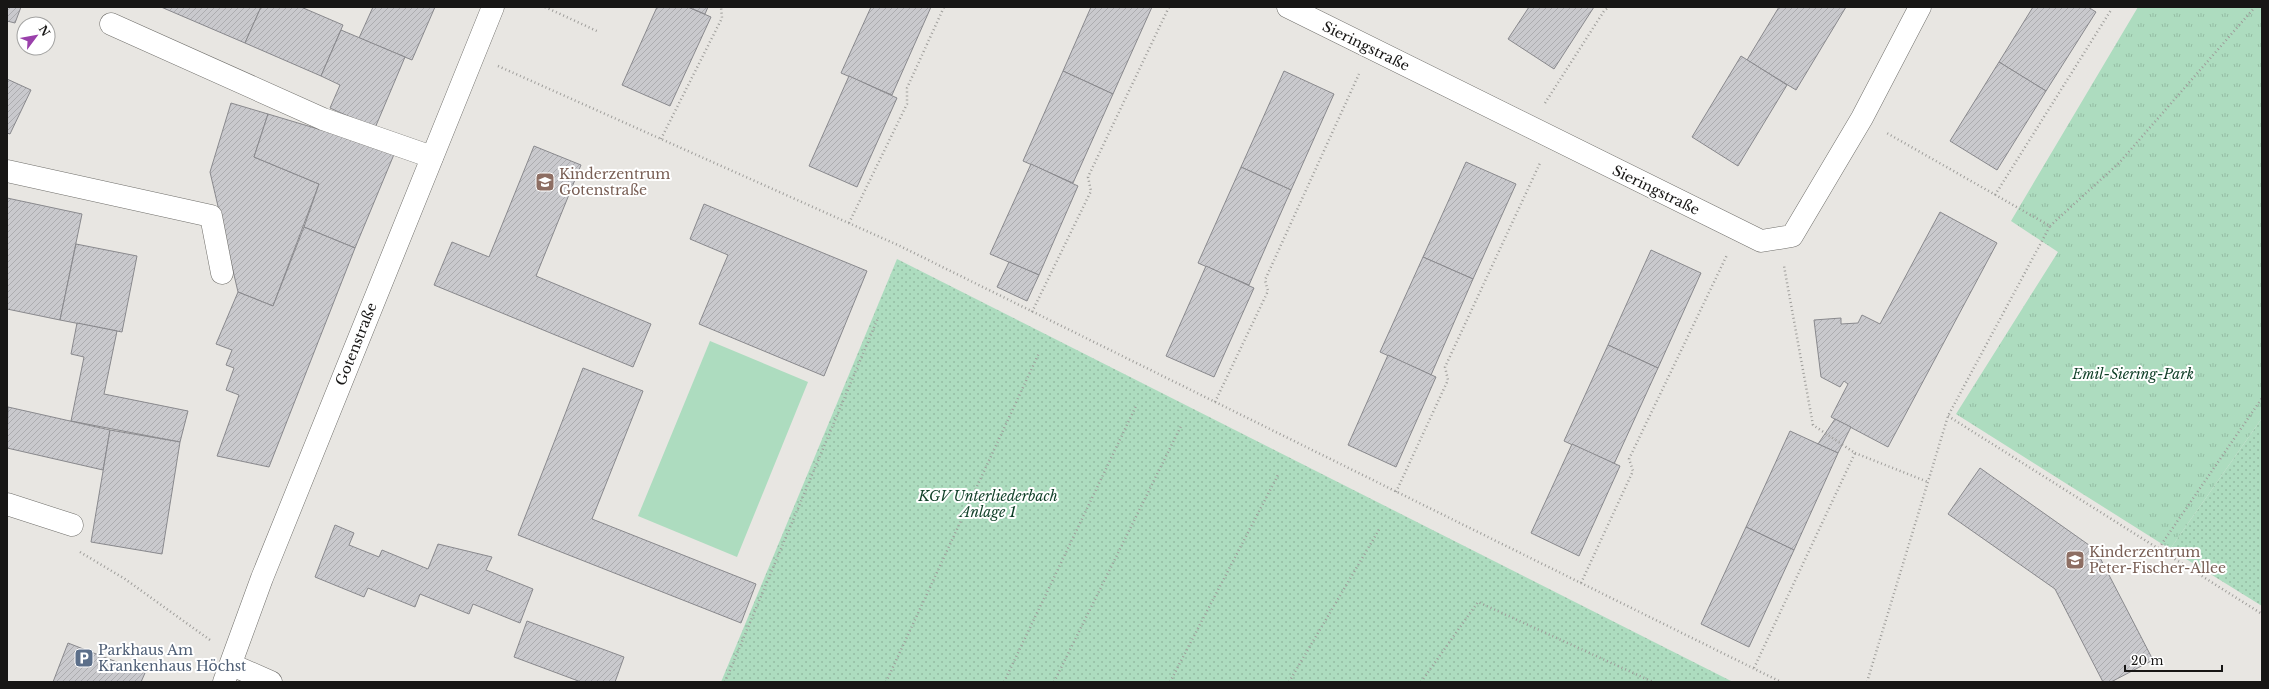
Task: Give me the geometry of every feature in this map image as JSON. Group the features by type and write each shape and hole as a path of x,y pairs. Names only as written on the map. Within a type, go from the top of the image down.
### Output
{"street":[{"name":"Gotenstraße","path":"228,673 262,578 493,7"},
{"name":"Sieringstraße","path":"1288,7 1761,241 1792,236 1862,118 1920,7"},
{"path":"111,24 323,119 432,157"},
{"path":"7,171 211,216 222,274"},
{"path":"7,504 72,525"},
{"path":"228,673 271,682"}],"path":[{"path":"545,7 599,32"},
{"path":"661,139 722,18 721,7"},
{"path":"849,223 907,104 907,88 944,7"},
{"path":"1032,312 1091,191 1088,177 1169,7"},
{"path":"1530,127 1604,11 1609,7"},
{"path":"1867,682 1948,416 2050,226 2119,163 2256,7"},
{"path":"1995,195 2111,10"},
{"path":"1215,402 1268,291 1265,280 1371,48"},
{"path":"473,55 900,246 1781,682"},
{"path":"1862,118 2050,226"},
{"path":"1396,492 1448,380 1445,367 1552,138"},
{"path":"1581,583 1633,471 1630,459 1738,230"},
{"path":"1780,238 1813,426 1855,453 1928,482"},
{"path":"725,682 878,318"},
{"path":"886,682 1039,353"},
{"path":"2159,548 2262,398"},
{"path":"1004,682 1137,404"},
{"path":"1948,416 2262,614"},
{"path":"1054,682 1181,426"},
{"path":"1754,668 1855,453"},
{"path":"1170,682 1278,475"},
{"path":"72,525 79,551 125,578 215,643 228,673"},
{"path":"1289,682 1380,528"},
{"path":"1421,682 1478,602 1653,682"}],"green space":[{"name":"Emil-Siering-Park","path":"2138,7 2262,7 2262,418 2170,549 1956,414 2058,252 2011,221"},
{"name":"KGV Unterliederbach Anlage 1","path":"897,259 1733,682 721,682"},
{"path":"710,341 808,382 737,557 638,516"},
{"path":"2262,418 2262,606 2170,549"}],"building":[{"path":"7,7 21,7 18,16 16,16 15,23 7,21"},
{"path":"161,7 261,7 245,43"},
{"path":"261,7 301,7 343,25 321,76 245,43"},
{"path":"373,7 435,7 412,60 359,38"},
{"path":"657,7 688,7 711,17 670,106 622,85"},
{"path":"688,7 708,7 705,14"},
{"path":"871,7 931,7 892,95 841,73"},
{"path":"1091,7 1152,7 1113,94 1063,71"},
{"path":"1529,7 1594,7 1554,69 1508,39"},
{"path":"1779,7 1846,7 1796,90 1747,60"},
{"path":"2033,7 2088,7 2096,12 2046,91 1999,62"},
{"path":"341,30 405,57 375,128 330,108 340,85 321,76"},
{"path":"1741,56 1787,85 1738,166 1692,137"},
{"path":"1999,62 2046,91 1997,170 1950,141"},
{"path":"1063,71 1113,94 1073,183 1023,161"},
{"path":"1284,71 1334,94 1291,190 1241,167"},
{"path":"849,76 897,98 857,187 809,166"},
{"path":"7,79 31,90 10,134 7,133"},
{"path":"231,103 268,114 254,157 319,184 273,306 238,292 210,172"},
{"path":"268,114 395,152 355,248 304,227 319,184 254,157"},
{"path":"534,146 581,165 536,276 651,324 633,367 434,285 452,242 489,257"},
{"path":"1466,162 1516,184 1473,279 1423,257"},
{"path":"1031,164 1078,186 1039,275 990,254"},
{"path":"1241,167 1291,190 1249,285 1198,263"},
{"path":"7,198 82,214 60,320 7,309"},
{"path":"704,204 867,271 824,376 699,324 728,255 690,239"},
{"path":"1940,212 1997,243 1888,447 1831,417 1848,384 1844,381 1840,387 1821,377 1814,320 1841,318 1841,324 1858,323 1862,315 1880,324"},
{"path":"304,227 355,248 269,467 217,456 239,395 226,390 234,368 226,365 232,350 216,344 238,292 273,306"},
{"path":"76,244 137,256 122,332 60,320"},
{"path":"1651,250 1701,273 1658,368 1608,345"},
{"path":"1423,257 1473,279 1431,375 1380,352"},
{"path":"1009,262 1039,275 1027,301 997,287"},
{"path":"1206,266 1254,288 1214,377 1166,356"},
{"path":"77,323 117,331 104,394 188,411 180,442 71,421 84,357 71,354"},
{"path":"1608,345 1658,368 1614,464 1564,441"},
{"path":"1388,355 1436,377 1396,467 1348,445"},
{"path":"583,368 643,391 592,519 756,584 741,623 518,535"},
{"path":"8,407 110,430 103,470 7,448"},
{"path":"1835,419 1851,427 1838,453 1818,444"},
{"path":"110,430 180,442 162,554 91,542"},
{"path":"1790,431 1838,453 1794,550 1746,527"},
{"path":"1572,444 1620,466 1579,556 1531,533"},
{"path":"1980,468 2096,550 2153,660 2111,682 2103,682 2055,589 1948,514"},
{"path":"335,525 354,533 349,545 379,557 382,550 428,569 438,544 492,557 486,570 533,589 520,623 473,604 469,614 420,594 415,607 368,588 364,597 315,577"},
{"path":"1746,527 1794,550 1749,647 1701,624"},
{"path":"527,621 624,657 615,682 581,682 514,657"},
{"name":"Parkhaus Am Krankenhaus Höchst","path":"68,643 145,673 141,682 53,682"}],"place":[{"name":"Kinderzentrum Gotenstraße","path":"545,182"},
{"name":"Kinderzentrum Peter-Fischer-Allee","path":"2075,560"},
{"name":"Parkhaus Am Krankenhaus Höchst","path":"84,658"}]}
